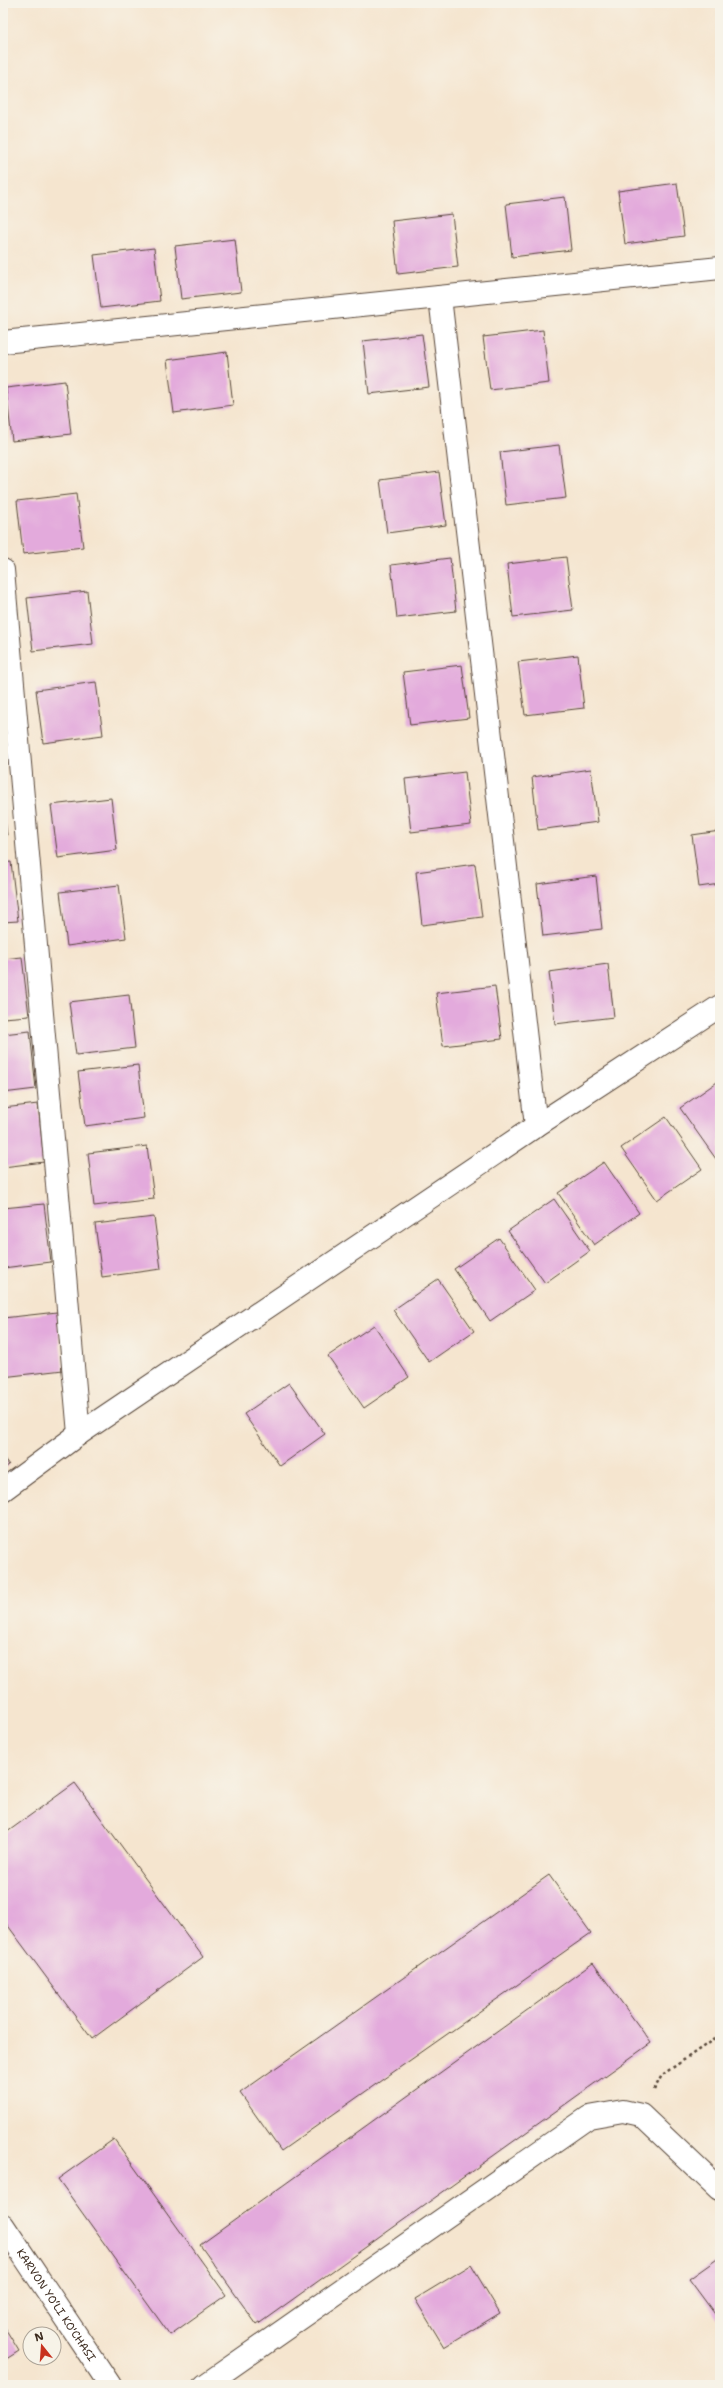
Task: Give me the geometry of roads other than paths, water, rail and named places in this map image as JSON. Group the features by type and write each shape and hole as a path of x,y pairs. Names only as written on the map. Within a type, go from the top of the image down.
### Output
{"street":[{"path":"3,342 720,268"},
{"path":"440,297 536,1126"},
{"path":"3,570 79,1434"},
{"path":"3,1490 79,1434 536,1126 720,1006"},
{"path":"205,2385 574,2126 589,2117 623,2111 641,2115 720,2190"},
{"name":"KARVON YO‘LI KO'CHASI","path":"3,2225 110,2385"}]}
